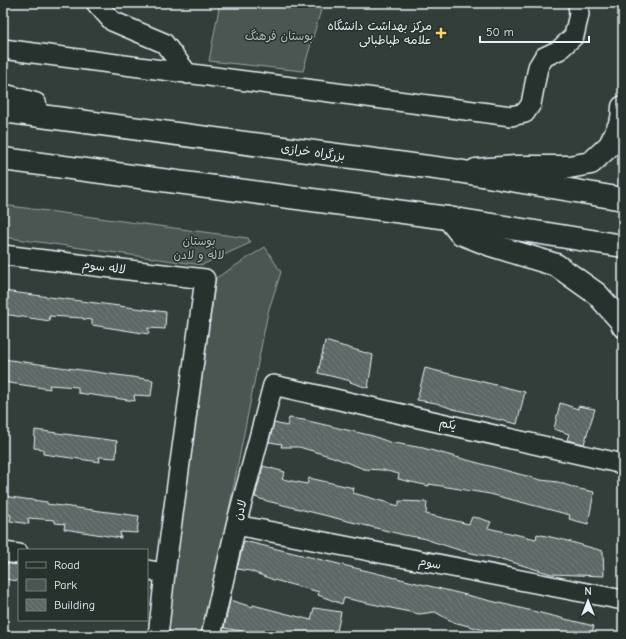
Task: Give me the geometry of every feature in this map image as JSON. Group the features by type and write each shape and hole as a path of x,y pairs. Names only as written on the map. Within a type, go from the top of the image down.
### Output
{"main road":[{"path":"3,95 100,123"},
{"path":"458,171 515,167 569,167 591,163 610,146 622,120 623,107"},
{"name":"بزرگراه خرازی","path":"3,111 458,171 623,199"},
{"path":"3,159 448,218 622,245"},
{"path":"448,218 460,233 491,245 556,265 597,294 621,321 623,326"}],"street":[{"path":"96,3 112,21 164,43 188,74"},
{"path":"3,49 511,116 525,114 531,104 538,67 544,57 559,50 574,36 579,14 578,3"},
{"name":"لاله سوم","path":"6,257 205,279 156,571"},
{"name":"یکم","path":"273,385 623,464"},
{"name":"لادن","path":"211,636 236,525 273,385"},
{"name":"سوم","path":"236,525 623,600"},
{"path":"3,552 18,554"},
{"path":"156,571 158,636"}],"green space":[{"name":"بوستان فرهنگ","path":"220,3 323,3 303,71 209,61"},
{"name":"بوستان لاله و لادن","path":"3,205 248,238 250,243 202,265 3,237"},
{"path":"265,247 281,272 268,312 204,636 168,636 175,572 216,278"}],"building":[{"path":"3,291 166,312 165,329 148,328 149,334 92,325 92,320 83,318 49,316 50,321 3,314"},
{"path":"325,341 373,355 368,388 350,382 351,381 318,373"},
{"path":"3,359 153,380 151,396 134,395 135,401 78,393 78,387 49,385 50,389 3,382"},
{"path":"425,368 525,392 517,424 453,409 436,403 417,400"},
{"path":"560,403 578,409 578,406 595,409 584,444 567,440 569,434 554,429"},
{"path":"289,418 373,436 389,442 423,448 541,480 558,482 575,488 594,492 588,524 569,519 570,515 490,494 429,484 429,486 398,479 399,474 383,470 364,469 333,457 299,447 281,447 282,444 269,442 274,423 287,426"},
{"path":"35,430 117,441 116,458 99,457 100,462 43,454 43,449 34,448"},
{"path":"263,466 285,472 282,479 307,484 309,478 354,488 353,493 399,506 399,501 427,502 426,514 469,524 472,517 479,518 491,522 488,528 536,539 537,534 603,551 604,576 551,574 505,560 462,551 422,538 404,535 267,501 255,497"},
{"path":"3,496 47,502 47,504 139,516 137,533 120,532 121,538 64,529 65,524 55,523 55,520 28,518 29,524 10,521 11,515 3,514"},
{"path":"244,541 594,626 591,636 513,636 453,622 435,612 419,614 344,598 342,604 318,595 319,592 274,580 250,571 237,569"},
{"path":"3,563 18,565 18,581 3,579"},
{"path":"230,600 252,607 253,605 311,620 314,608 341,612 336,636 268,636 224,628"}],"place":[{"name":"مرکز بهداشت دانشگاه علامه طباطبائی","path":"441,33"}]}
